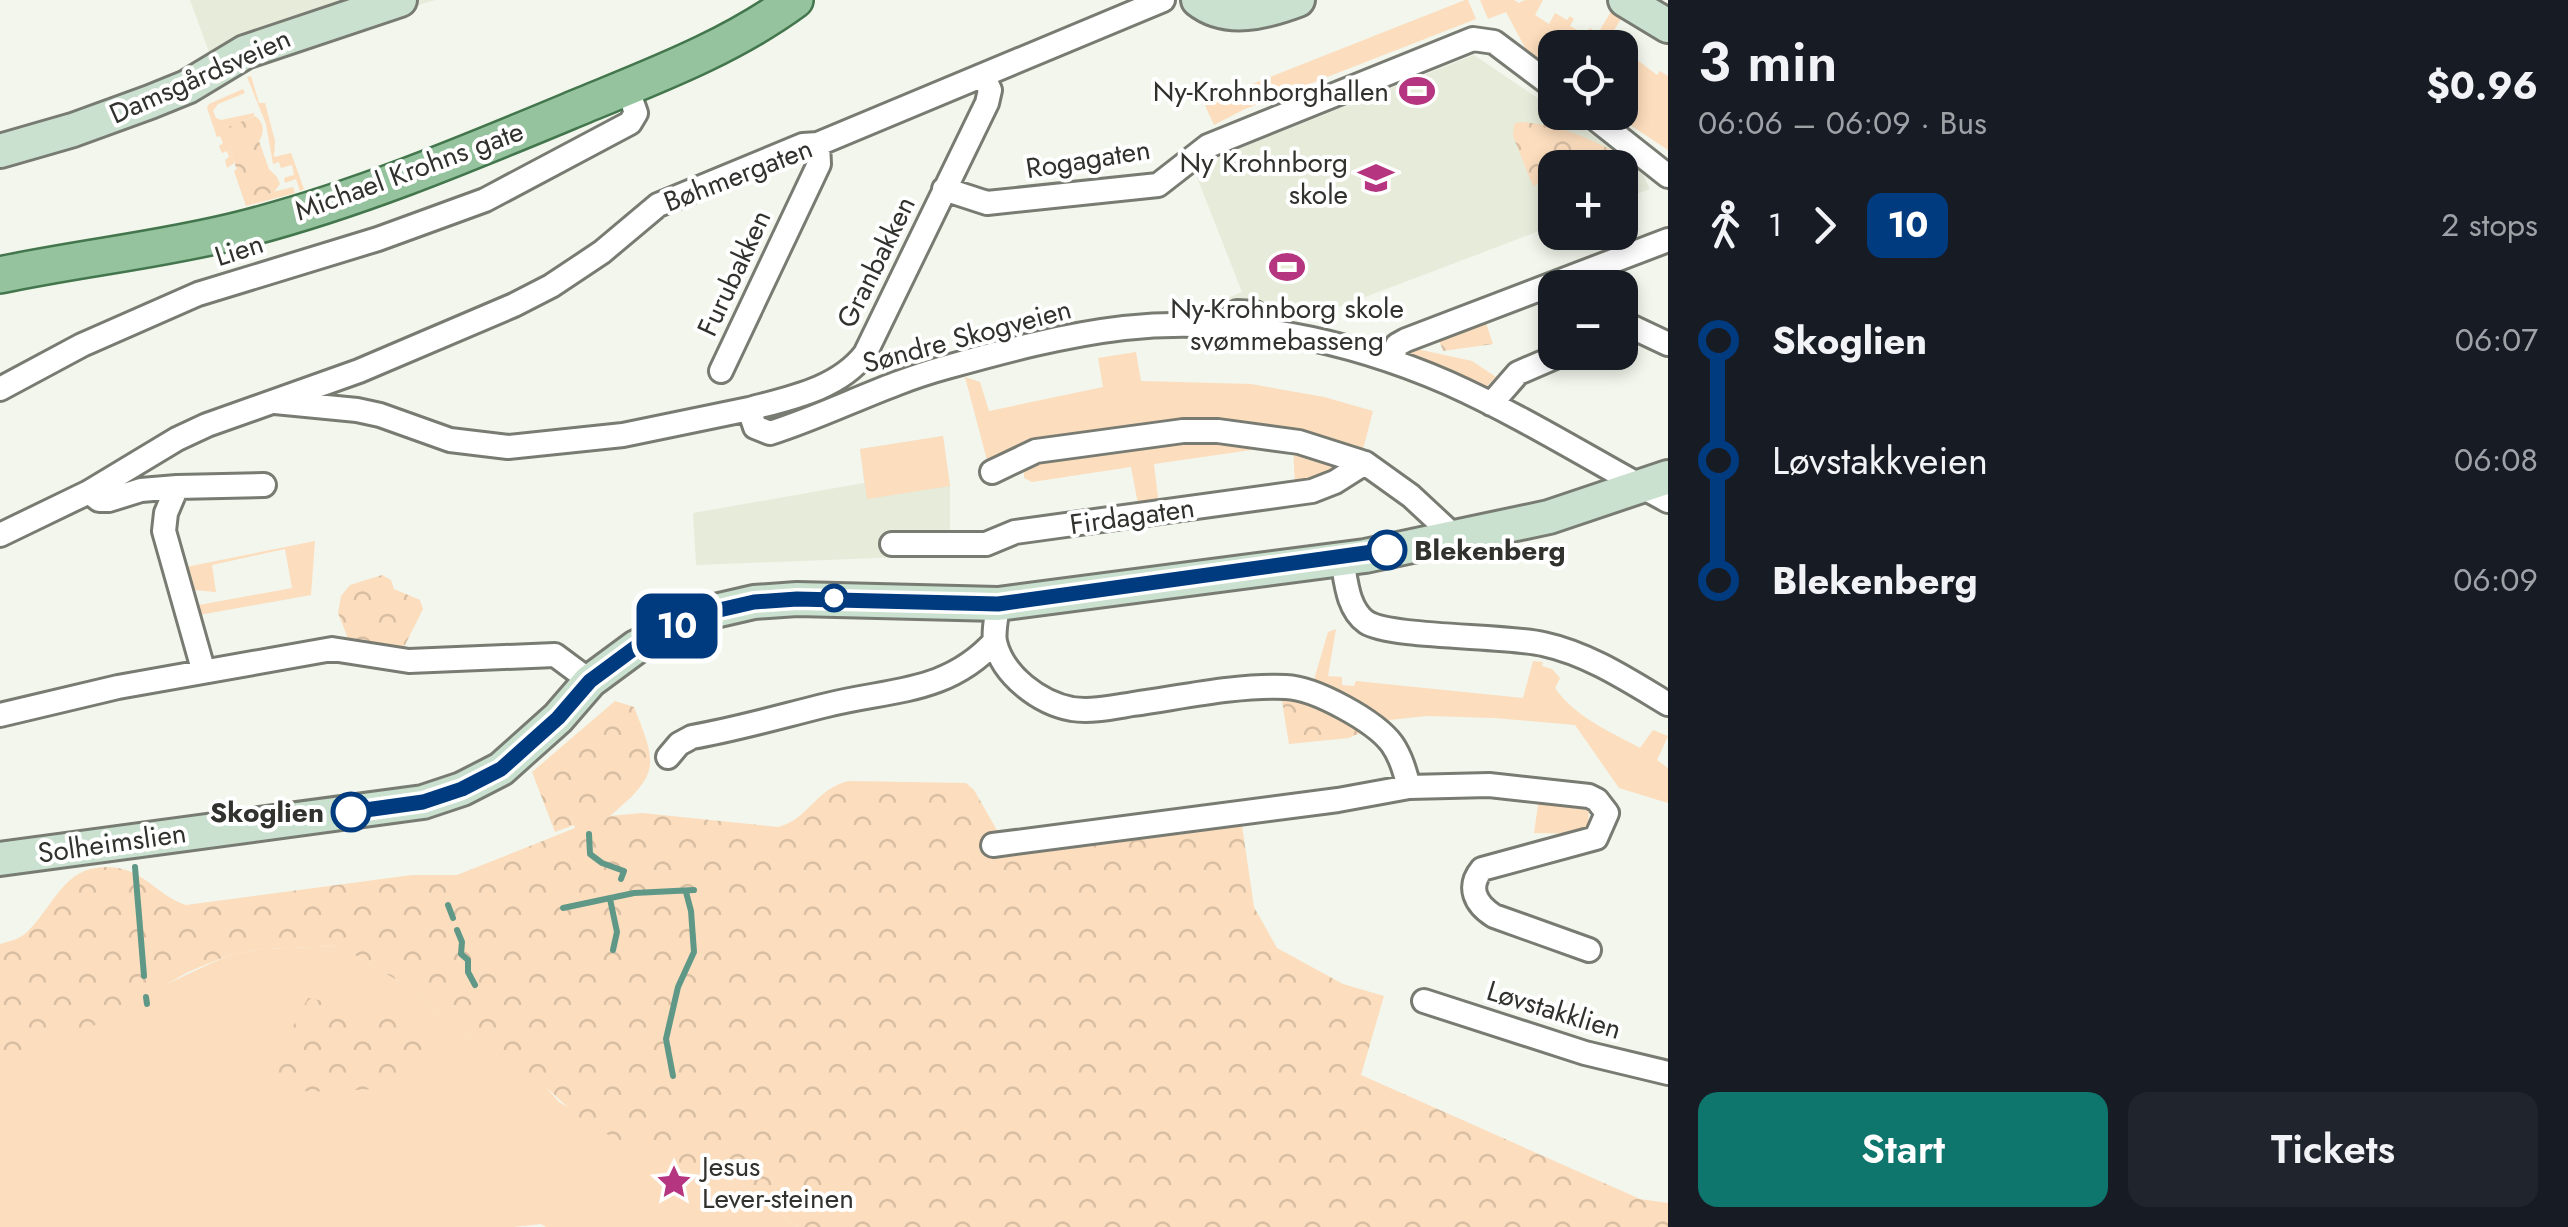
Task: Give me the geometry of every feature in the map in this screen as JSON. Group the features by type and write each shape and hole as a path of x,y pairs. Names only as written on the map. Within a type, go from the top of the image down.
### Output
{"main road":[{"name":"Michael Krohns gate","path":"0,275 188,242 303,212 419,172 714,50 795,0"}],"street":[{"name":"Damsgårdsveien","path":"0,151 150,102 187,87 246,52 400,0"},
{"name":"Bøhmergaten","path":"0,535 89,492 207,425 360,372 514,306 602,252 658,206 804,145 818,144 984,77 1164,0"},
{"path":"1198,0 1238,14 1277,8 1298,0"},
{"path":"1626,0 1668,26"},
{"name":"Rogagaten","path":"944,188 988,203 1158,185 1208,146 1473,39 1494,42 1538,75"},
{"name":"Granbakken","path":"748,409 825,385 855,367 987,103 990,90 984,77"},
{"name":"Lien","path":"0,389 82,345 198,294 378,239 486,200 630,122 636,113 627,87"},
{"path":"1610,130 1667,174"},
{"name":"Furubakken","path":"721,371 819,164 818,144"},
{"path":"1642,181 1667,174"},
{"path":"1391,361 1397,345 1406,340 1668,240"},
{"path":"1219,326 1237,312 1255,312"},
{"name":"Søndre Skogveien","path":"748,409 756,428 770,433 903,380 1022,347 1125,328 1219,326 1319,340 1391,361 1491,404 1659,488"},
{"path":"1638,329 1668,344"},
{"path":"1491,404 1518,374 1538,365"},
{"path":"275,402 357,410 450,440 508,447 622,435 748,409"},
{"path":"992,472 1036,450 1183,431 1218,431 1298,442 1366,463 1411,496 1454,536"},
{"name":"Firdagaten","path":"892,544 986,544 1015,532 1312,491 1336,482 1366,463"},
{"path":"89,492 99,500 109,500 142,490 264,484"},
{"path":"178,487 166,513 164,530 201,662"},
{"name":"Solheimslien","path":"0,859 423,802 462,789 518,757 590,681 636,647 715,611 754,602 836,598 998,604 1342,559 1548,517 1659,488"},
{"path":"1342,559 1354,610 1376,626 1550,646 1599,664 1668,704"},
{"path":"998,604 994,641 1011,672 1045,701 1075,710 1290,687 1360,718 1390,742 1409,786"},
{"path":"668,757 692,737 928,686 967,667 994,641"},
{"path":"0,715 118,687 332,649 409,661 555,655 590,681"},
{"path":"992,845 1338,800 1409,786 1488,785 1597,800 1606,812 1596,838 1482,868 1473,888 1480,906 1494,916 1589,950"},
{"name":"Løvstakklien","path":"1424,1001 1585,1053 1668,1073"}],"shaded area":[{"path":"190,0 435,0 215,68"},
{"name":"Ny Krohnborg skole","path":"1474,55 1538,98 1538,130 1584,130 1614,150 1538,150 1538,231 1323,313 1264,322 1182,317 1242,292 1193,167"},
{"name":"Ny Krohnborg skole","path":"1638,166 1639,167 1650,189 1638,193"},
{"path":"943,436 950,486 950,555 696,565 693,513 864,483 860,449"}],"green space":[{"path":"1465,0 1476,19 1245,109 1214,125 1204,103"},
{"path":"1480,0 1543,0 1535,15 1549,24 1555,13 1567,20 1570,16 1574,19 1570,26 1578,30 1538,30 1538,62 1529,55 1506,12 1488,19"},
{"path":"1612,10 1622,17 1614,30 1600,30"},
{"path":"1638,61 1657,75 1660,71 1668,76 1668,150 1638,130"},
{"path":"251,76 259,103 265,103 275,141 274,157 291,153 304,189 300,191 296,179 285,183 284,178 294,175 292,165 281,168 279,162 273,164 266,124 247,77"},
{"path":"243,89 245,93 218,104 213,111 221,120 254,113 222,130 234,163 227,168 227,151 222,153 219,146 223,143 207,108"},
{"path":"255,116 262,124 259,141 269,169 280,184 274,192 249,199 221,130"},
{"path":"1534,123 1538,124 1538,130 1561,130 1610,150 1538,150 1538,184 1533,186 1513,136 1514,124"},
{"path":"238,168 249,198 293,187 295,193 246,206 234,171"},
{"path":"1486,323 1493,344 1443,351 1439,340"},
{"path":"1403,346 1472,361 1496,377 1486,387 1477,388 1401,353"},
{"path":"1136,352 1141,381 1251,384 1324,397 1373,411 1362,453 1250,429 988,464 965,377 980,382 989,411 1103,387 1098,358"},
{"path":"943,436 950,486 867,499 860,449"},
{"path":"1161,437 1286,445 1154,464 1159,506 1139,509 1131,467 1032,482 1024,478 1024,460"},
{"path":"1293,446 1345,466 1295,486"},
{"path":"315,541 311,595 199,615 199,605 292,588 285,549 212,565 216,592 194,590 186,567"},
{"path":"382,575 391,580 394,589 420,600 423,609 401,653 346,643 338,613 341,596 350,585"},
{"path":"1336,629 1328,676 1342,677 1342,685 1354,686 1356,681 1523,698 1533,661 1543,662 1542,666 1552,669 1560,678 1555,688 1563,698 1593,722 1640,748 1653,730 1668,736 1657,760 1668,768 1668,803 1619,788 1575,725 1427,716 1380,721 1313,683 1328,632"},
{"path":"1281,695 1313,702 1318,709 1329,709 1367,730 1349,738 1289,744"},
{"path":"615,701 634,707 650,757 638,790 610,816 642,813 778,827 798,817 828,790 849,781 966,783 999,834 1179,835 1241,819 1254,907 1277,948 1343,984 1384,996 1361,1075 1640,1199 1668,1203 1668,1227 798,1227 739,1182 667,1167 583,1121 540,1082 470,1039 405,985 340,946 264,949 229,955 188,972 72,1038 0,1057 0,944 25,934 74,877 100,867 118,868 186,905 412,875 457,875 575,828 574,825 555,832 532,772"},
{"path":"1539,798 1589,805 1588,834 1534,833"},
{"path":"340,946 405,985 470,1039 541,1082 559,1102 667,1167 739,1182 798,1227 0,1227 0,1057 32,1047 229,955 264,949"},
{"path":"308,998 403,1018 430,1038 413,1071 381,1089 302,1091 256,1079 282,1047"}],"waterway":[{"path":"589,834 590,854 624,871 621,879"},
{"path":"135,867 144,976"},
{"path":"563,908 634,893 694,890"},
{"path":"673,1076 666,1039 678,987 694,952 686,892"},
{"path":"610,899 617,932 613,950"},
{"path":"448,905 453,918"},
{"path":"457,930 461,954 468,960 468,972 475,985"},
{"path":"146,997 147,1004"}],"bus line":[{"name":"10","path":"351,812 423,802 462,789 501,769 558,718 590,681 636,647 715,611 754,602 797,599 998,604 1387,550"}],"place":[{"name":"Ny-Krohnborghallen","path":"1417,91"},
{"name":"Ny Krohnborg skole","path":"1376,178"},
{"name":"Ny-Krohnborg skole svømmebasseng","path":"1287,267"},
{"name":"Blekenberg","path":"1387,550"},
{"name":"Skoglien","path":"351,812"},
{"name":"Jesus Lever-steinen","path":"674,1182"}]}
